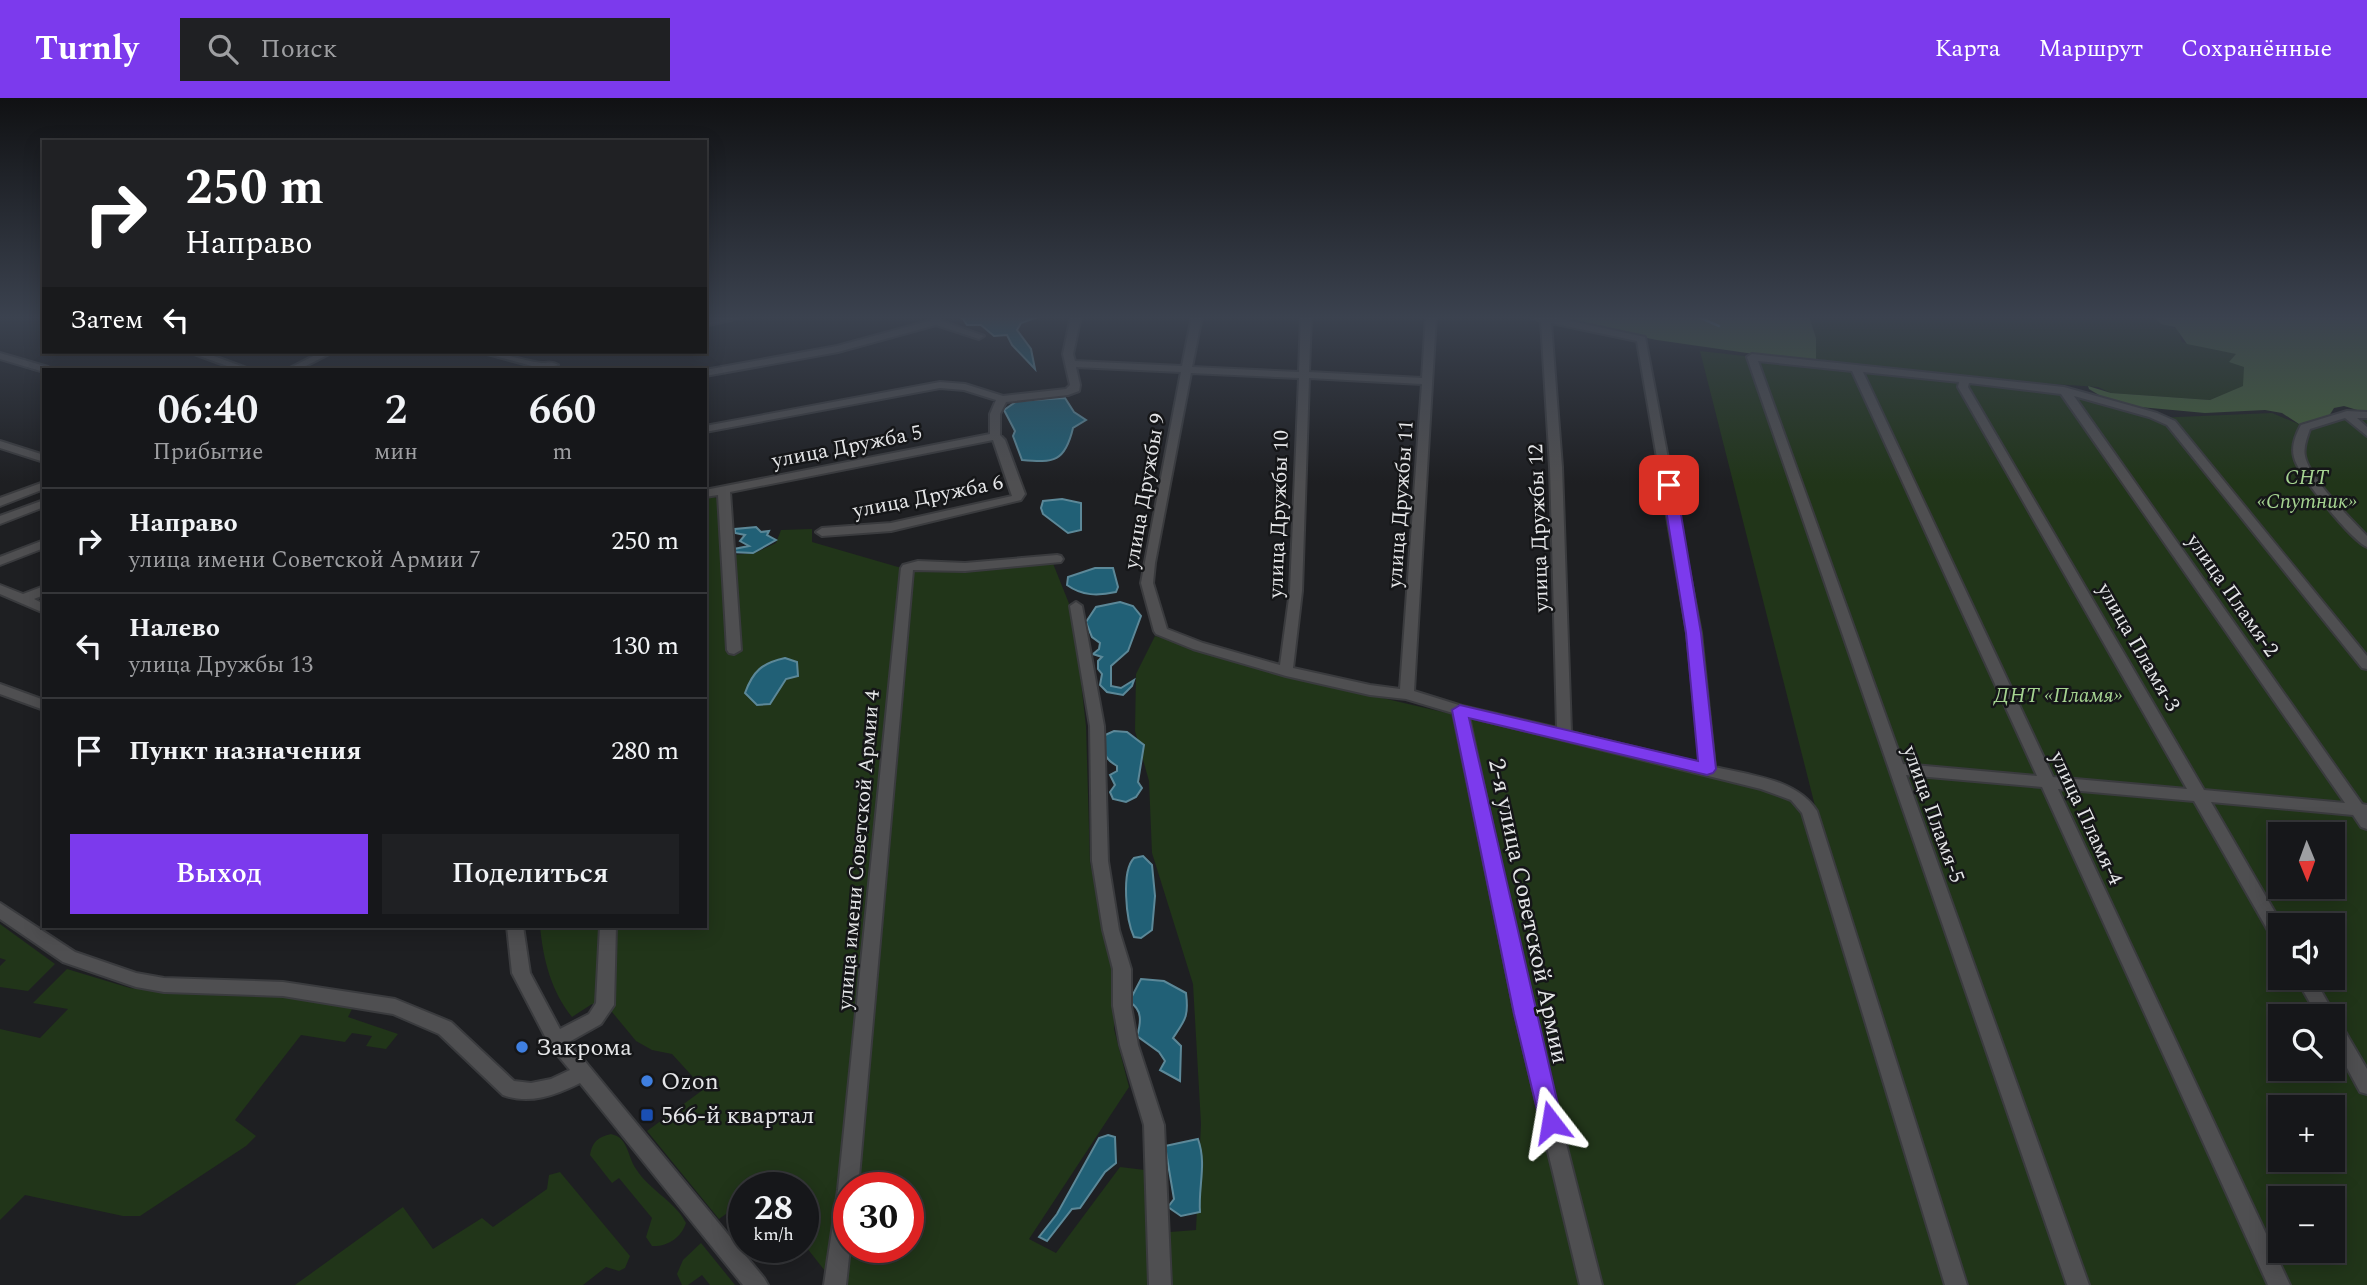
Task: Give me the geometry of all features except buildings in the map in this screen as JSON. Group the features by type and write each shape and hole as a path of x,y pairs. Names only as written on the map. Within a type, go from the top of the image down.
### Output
{"street":[{"path":"707,429 954,384 1002,399 1059,394 1075,390 1071,371"},
{"name":"улица Дружбы 9","path":"1186,371 1147,583 1161,631 1198,646 1286,671"},
{"path":"1218,371 1428,381"},
{"name":"улица Дружбы 10","path":"1286,671 1296,591 1302,371"},
{"name":"улица Дружбы 11","path":"1407,694 1428,371"},
{"name":"улица Дружбы 12","path":"1549,371 1556,467 1564,734"},
{"path":"1648,371 1694,633 1707,769"},
{"name":"улица Пламя-5","path":"1757,371 2078,1285"},
{"name":"улица Пламя-4","path":"1858,371 2279,1285"},
{"path":"1887,371 2064,390 2153,415 2171,423 2367,665"},
{"name":"улица Пламя-3","path":"1965,380 1963,387 2268,915"},
{"name":"улица Пламя-2","path":"2064,390 2364,814"},
{"path":"995,436 995,414 1002,399"},
{"path":"2367,415 2347,414 2305,427 2299,443 2300,459 2345,521 2367,543"},
{"path":"2347,414 2367,433"},
{"name":"улица Дружба 5","path":"707,494 995,436"},
{"name":"улица Дружба 6","path":"822,533 891,527 1017,498 1000,440 995,436"},
{"path":"0,444 42,458"},
{"path":"0,502 42,486"},
{"path":"724,491 734,650"},
{"path":"0,520 42,504"},
{"path":"0,561 42,545"},
{"name":"улица имени Советской Армии 4","path":"835,1285 848,1190 907,569 918,565 965,567 1056,559"},
{"path":"0,589 42,608"},
{"path":"20,600 42,591"},
{"path":"1076,606 1097,726 1100,861 1111,930 1122,970 1122,1006 1129,1045 1154,1125 1160,1285"},
{"path":"1286,671 1370,690 1407,694 1460,710 1764,783 1796,796 1808,811 1839,903 1956,1285"},
{"path":"0,689 42,704"},
{"name":"2-я улица Советской Армии","path":"1460,710 1524,1014 1591,1285"},
{"path":"1895,769 2199,796 2364,814"},
{"path":"0,910 69,957 136,980 164,985 283,989 395,1007 445,1028 510,1089 531,1091 553,1087 583,1073"},
{"path":"515,928 521,974 555,1040 757,1285"},
{"path":"555,1040 595,1019 605,1005 608,928"},
{"path":"2345,1047 2367,1086"}],"green space":[{"name":"ДНТ «Пламя»","path":"1705,371 1881,371 2055,391 2154,418 2272,413 2313,430 2345,418 2367,418 2367,1285 1967,1285 1816,810"},
{"path":"1895,371 2244,371 2244,386 2210,400 2111,393 2098,387"},
{"path":"2244,371 2367,371 2367,413 2344,406 2334,408 2329,416 2299,424 2282,413 2265,410 2205,413 2129,406 2109,401 2088,386 2111,393 2210,400 2243,386"},
{"path":"712,495 717,499 723,556 755,553 776,543 781,530 812,529 812,542 898,567 914,569 1052,561 1072,611 1075,630 1086,726 1090,863 1115,979 1114,1029 1129,1087 1029,1239 1056,1253 1120,1167 1145,1170 1170,1232 1196,1230 1201,1124 1193,984 1152,853 1149,781 1135,731 1136,674 1155,636 1297,678 1622,754 1787,797 1803,814 1946,1285 836,1285 819,1263 819,1172 728,1172 728,1213 719,1219 647,1131 704,1089 672,1054 652,1050 636,1041 612,1012 592,1004 572,1017 549,974 540,928 707,928 707,496"},
{"path":"0,924 55,964 28,991 0,987 0,966 6,960 0,958"},
{"path":"67,969 130,988 163,992 248,991 354,1005 348,1017 398,1034 386,1049 366,1046 372,1036 352,1033 345,1042 301,1035 235,1120 256,1136 246,1146 140,1216 123,1216 25,1195 0,1220 0,1029 40,1038 68,1009 33,1003"},
{"path":"611,1134 621,1139 641,1176 676,1209 686,1223 681,1233 668,1243 652,1246 646,1237 652,1218 619,1178 612,1183 590,1155 596,1141"},
{"path":"560,1172 630,1256 625,1268 619,1271 606,1267 583,1285 295,1285 403,1207 433,1249 482,1218 493,1227 547,1189 549,1175"},
{"path":"701,1243 735,1285 710,1285 702,1275 688,1285 682,1285 677,1274 683,1260"}],"water":[{"path":"1065,398 1074,412 1086,420 1073,428 1066,448 1056,458 1042,461 1022,460 1013,436 1015,431 1004,410 1017,401"},
{"path":"1062,499 1081,503 1081,530 1068,533 1043,514 1043,501"},
{"path":"756,527 761,532 769,531 767,535 776,540 753,553 732,552 734,549 749,546 740,541 745,535 735,533 735,529"},
{"path":"1095,568 1113,568 1118,587 1116,592 1090,594 1067,585 1068,577"},
{"path":"1120,602 1133,606 1141,616 1128,651 1111,666 1111,686 1121,688 1134,680 1123,695 1107,692 1100,685 1102,674 1098,669 1098,661 1102,657 1093,654 1099,649 1100,643 1092,637 1086,622 1096,607"},
{"path":"785,658 797,662 798,676 786,679 770,704 757,705 745,693 751,679 764,665"},
{"path":"1114,731 1127,732 1144,745 1138,782 1142,788 1136,797 1126,802 1113,799 1110,792 1115,785 1110,775 1117,771 1117,766 1105,754 1103,736"},
{"path":"1143,856 1152,865 1155,896 1152,930 1141,938 1134,937 1131,929 1126,884 1130,864 1134,858"},
{"path":"1141,979 1164,981 1186,993 1185,1018 1173,1038 1181,1046 1180,1081 1160,1070 1165,1061 1159,1052 1137,1036 1139,1012 1129,1002"},
{"path":"1108,1135 1115,1137 1116,1163 1105,1172 1080,1208 1072,1209 1047,1241 1039,1237 1057,1214 1099,1138"},
{"path":"1198,1139 1202,1157 1200,1212 1181,1216 1168,1207 1174,1199 1165,1146"}],"place":[{"name":"Закрома","path":"522,1047"},
{"name":"Ozon","path":"647,1081"},
{"name":"566-й квартал","path":"647,1115"}],"route":[{"path":"1551,1122 1524,1014 1460,710 1707,769 1694,633 1669,485"}],"park label":[{"name":"СНТ «Спутник»","path":"2307,489"}]}
